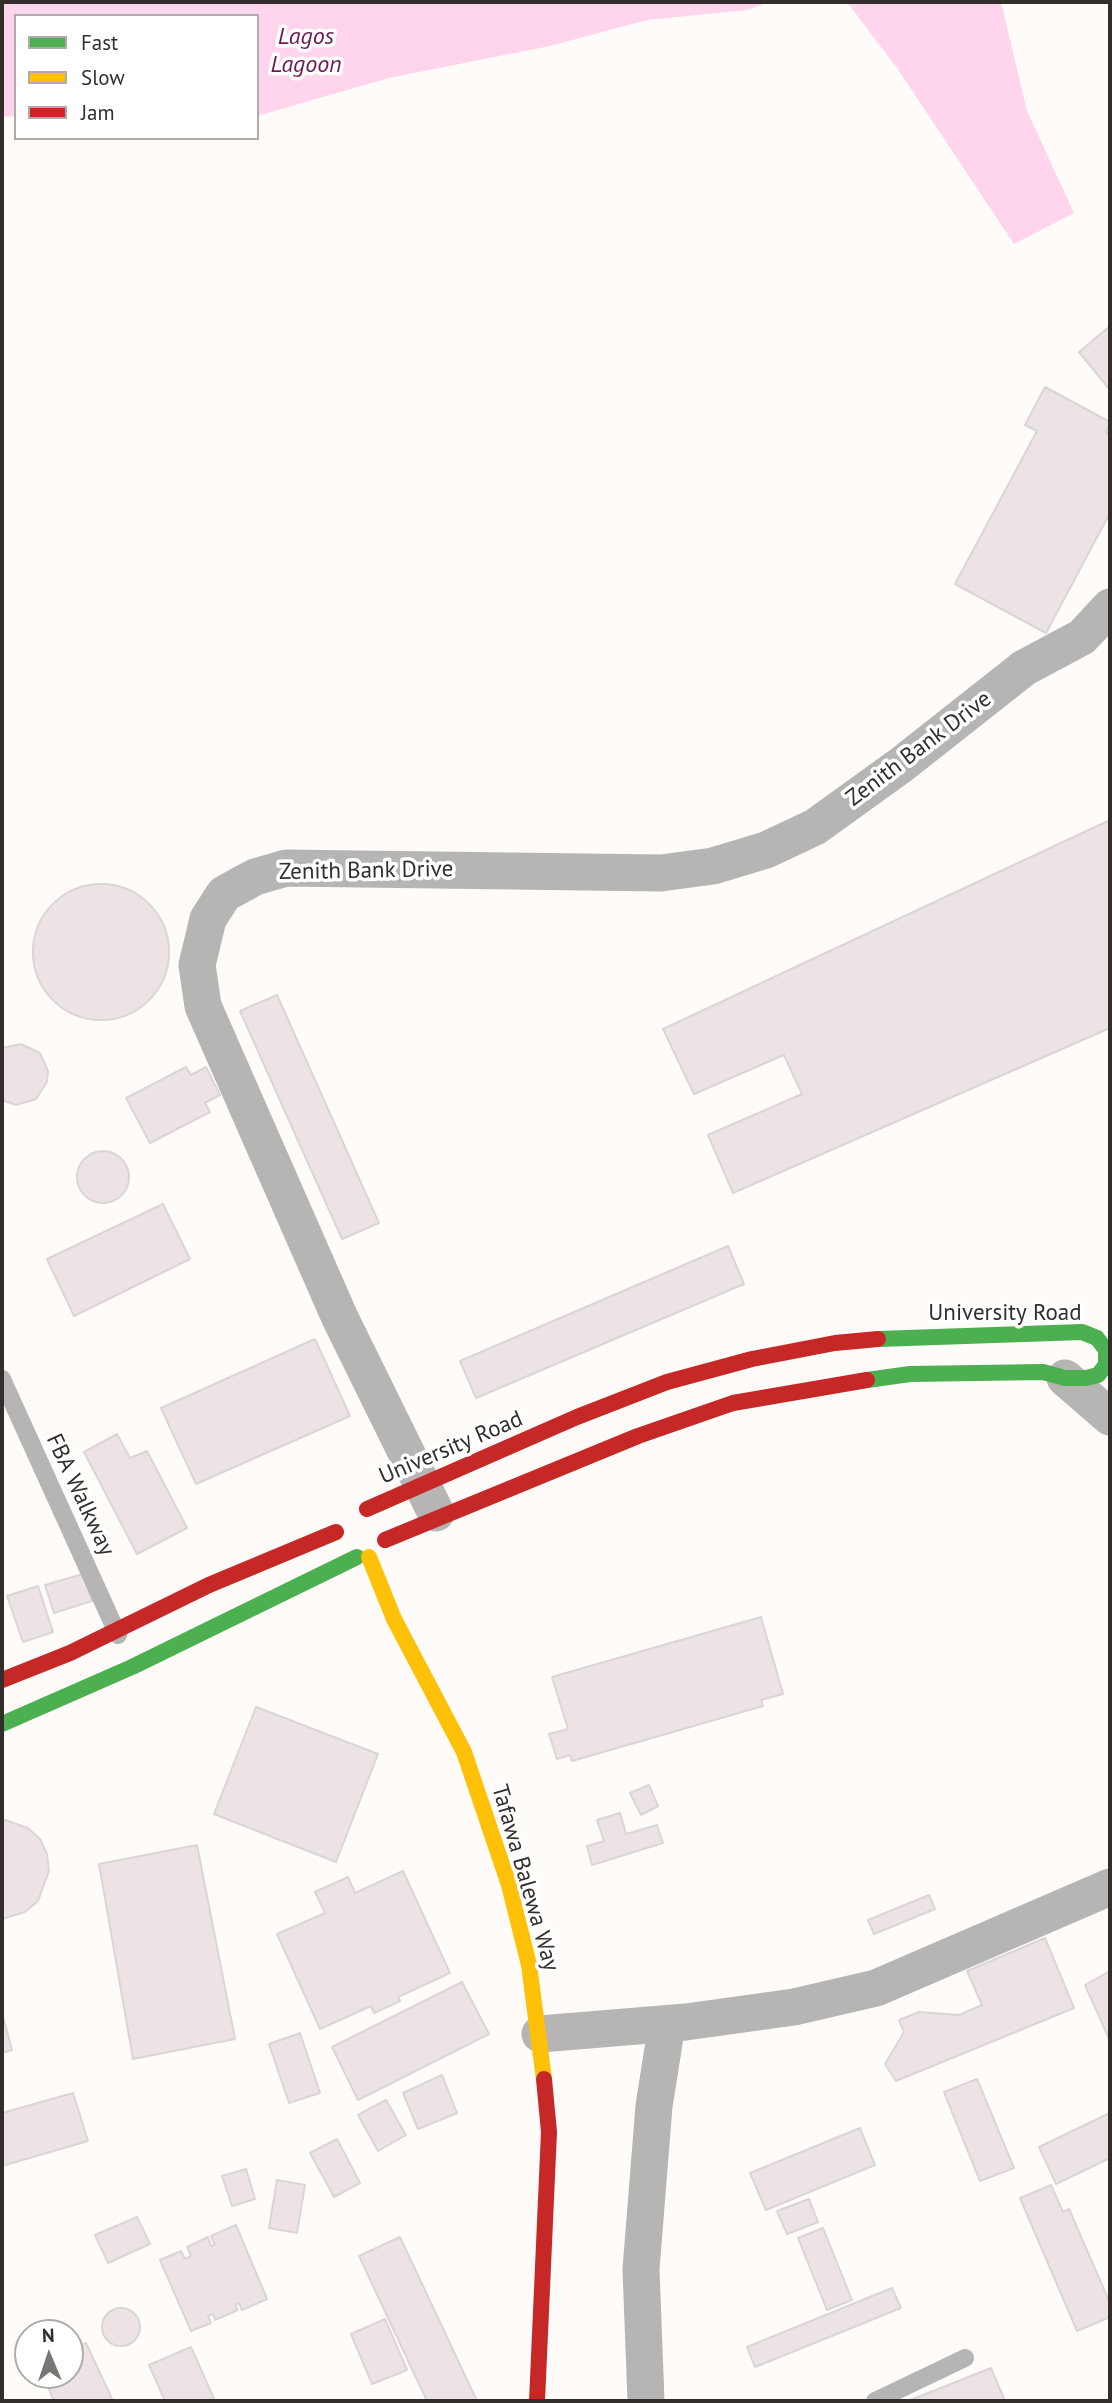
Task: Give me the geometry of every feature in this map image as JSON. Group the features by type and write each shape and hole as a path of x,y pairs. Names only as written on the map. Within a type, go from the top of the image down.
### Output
{"main road":[{"name":"University Road","path":"1042,1331 1082,1332 1097,1338 1108,1360 1098,1375 1065,1378 1043,1373 910,1374 820,1386 733,1403 638,1436 437,1517 379,1523 422,1484 667,1382 752,1359 849,1342 916,1336 1042,1331"},
{"path":"2,1680 70,1653 209,1585 336,1532 346,1513 379,1523 363,1557 132,1667 2,1724"},
{"name":"Tafawa Balewa Way","path":"336,1532 338,1543 345,1553 363,1557 464,1752 509,1885 529,1965 541,2034 549,2132 537,2401"}],"street":[{"name":"Zenith Bank Drive","path":"437,1517 340,1318 203,1006 197,965 208,919 224,894 255,877 286,869 661,873 713,866 766,850 815,827 901,765 1024,668 1082,638 1110,607"},
{"path":"1065,1378 1110,1417"},
{"path":"541,2034 667,2024 794,2007 876,1988 1110,1887"},
{"path":"646,2401 640,2269 654,2106 667,2024"}],"lane":[{"name":"FBA Walkway","path":"2,1379 132,1667"},
{"path":"875,2401 965,2358"}],"water":[{"name":"Lagos Lagoon","path":"2,2 770,2 747,10 647,20 550,46 389,78 259,115 259,14 14,14 14,116 2,117"},
{"path":"847,2 1001,2 1027,111 1074,213 1014,244 897,68"}],"building":[{"path":"1110,326 1110,390 1079,352"},
{"path":"1045,387 1110,422 1106,432 1110,434 1110,513 1046,633 955,584 1037,431 1025,425"},
{"path":"1110,820 1110,1028 733,1193 708,1135 802,1094 784,1055 694,1094 663,1029"},
{"path":"101,884 127,890 149,904 163,926 169,952 163,978 149,1000 127,1014 101,1020 75,1014 53,1000 39,978 33,952 39,926 53,904 75,890"},
{"path":"277,995 379,1223 342,1239 240,1011"},
{"path":"21,1044 40,1053 48,1071 47,1082 36,1099 16,1105 2,1100 2,1048"},
{"path":"186,1067 191,1075 206,1067 220,1095 205,1103 210,1112 150,1143 126,1098"},
{"path":"103,1151 113,1153 121,1159 127,1167 127,1187 121,1195 113,1201 103,1203 93,1201 85,1195 79,1187 77,1177 79,1167 85,1159 93,1153"},
{"path":"163,1204 190,1259 74,1316 47,1259"},
{"path":"728,1246 744,1284 476,1398 460,1361"},
{"path":"315,1339 350,1416 196,1484 161,1408"},
{"path":"117,1434 130,1458 147,1451 187,1528 137,1554 84,1452"},
{"path":"83,1574 92,1601 54,1613 45,1585"},
{"path":"38,1586 53,1632 23,1642 7,1596"},
{"path":"761,1617 783,1694 761,1700 763,1706 572,1761 570,1755 557,1759 549,1734 568,1729 552,1677"},
{"path":"256,1707 378,1754 336,1862 214,1814"},
{"path":"649,1785 658,1806 641,1815 630,1793"},
{"path":"620,1813 626,1834 657,1825 663,1843 592,1865 587,1846 604,1841 597,1820"},
{"path":"2,1819 28,1828 40,1839 47,1854 49,1871 38,1901 25,1912 2,1919"},
{"path":"197,1845 235,2039 133,2059 99,1864"},
{"path":"403,1871 450,1973 398,1997 400,2001 374,2013 371,2006 320,2029 277,1934 325,1913 315,1892 348,1877 355,1893"},
{"path":"929,1895 935,1909 874,1934 868,1920"},
{"path":"1045,1938 1074,2008 896,2081 885,2064 904,2032 899,2020 919,2012 959,2015 982,2005 967,1971"},
{"path":"1110,1971 1110,2041 1085,1985"},
{"path":"462,1982 489,2034 358,2100 332,2047"},
{"path":"2,2013 12,2050 2,2053"},
{"path":"300,2033 320,2093 289,2103 269,2044"},
{"path":"442,2075 457,2113 418,2129 403,2093"},
{"path":"977,2079 1014,2168 980,2181 944,2092"},
{"path":"73,2093 88,2141 2,2166 2,2113"},
{"path":"386,2100 406,2135 378,2151 358,2115"},
{"path":"1110,2113 1110,2158 1056,2184 1039,2147"},
{"path":"860,2128 875,2165 766,2210 750,2173"},
{"path":"337,2139 360,2183 334,2197 310,2153"},
{"path":"246,2169 255,2199 232,2206 222,2176"},
{"path":"277,2180 305,2185 297,2233 269,2228"},
{"path":"1051,2185 1063,2212 1069,2209 1110,2303 1110,2317 1077,2331 1020,2198"},
{"path":"809,2199 818,2222 787,2234 777,2211"},
{"path":"137,2217 150,2244 108,2263 95,2235"},
{"path":"236,2225 267,2299 242,2310 239,2303 235,2305 238,2310 215,2320 213,2314 208,2316 211,2323 191,2331 160,2260 181,2251 185,2259 191,2256 187,2247 208,2237 211,2246 215,2245 211,2236"},
{"path":"823,2228 852,2300 827,2310 798,2238"},
{"path":"400,2237 477,2401 427,2401 359,2256"},
{"path":"892,2288 901,2308 755,2367 747,2347"},
{"path":"121,2308 134,2314 140,2327 134,2340 121,2346 108,2340 102,2327 108,2314"},
{"path":"385,2319 407,2370 372,2384 351,2334"},
{"path":"86,2343 113,2401 54,2401 49,2389 84,2389"},
{"path":"191,2347 215,2401 165,2401 149,2365"},
{"path":"991,2368 1005,2401 908,2401"}],"traffic: fast":[{"path":"867,1380 910,1374 1043,1372 1065,1378 1086,1378 1098,1375 1106,1365 1106,1350 1097,1338 1082,1332 878,1339"},
{"path":"2,1724 132,1667 357,1557"}],"traffic: slow":[{"path":"369,1557 394,1619 464,1752 509,1885 529,1965 544,2079"}],"traffic: jam":[{"path":"367,1509 577,1417 667,1382 752,1359 835,1343 878,1339"},
{"path":"385,1540 638,1436 733,1403 867,1380"},
{"path":"2,1680 70,1653 209,1585 336,1532"},
{"path":"537,2401 549,2132 544,2079"}]}
